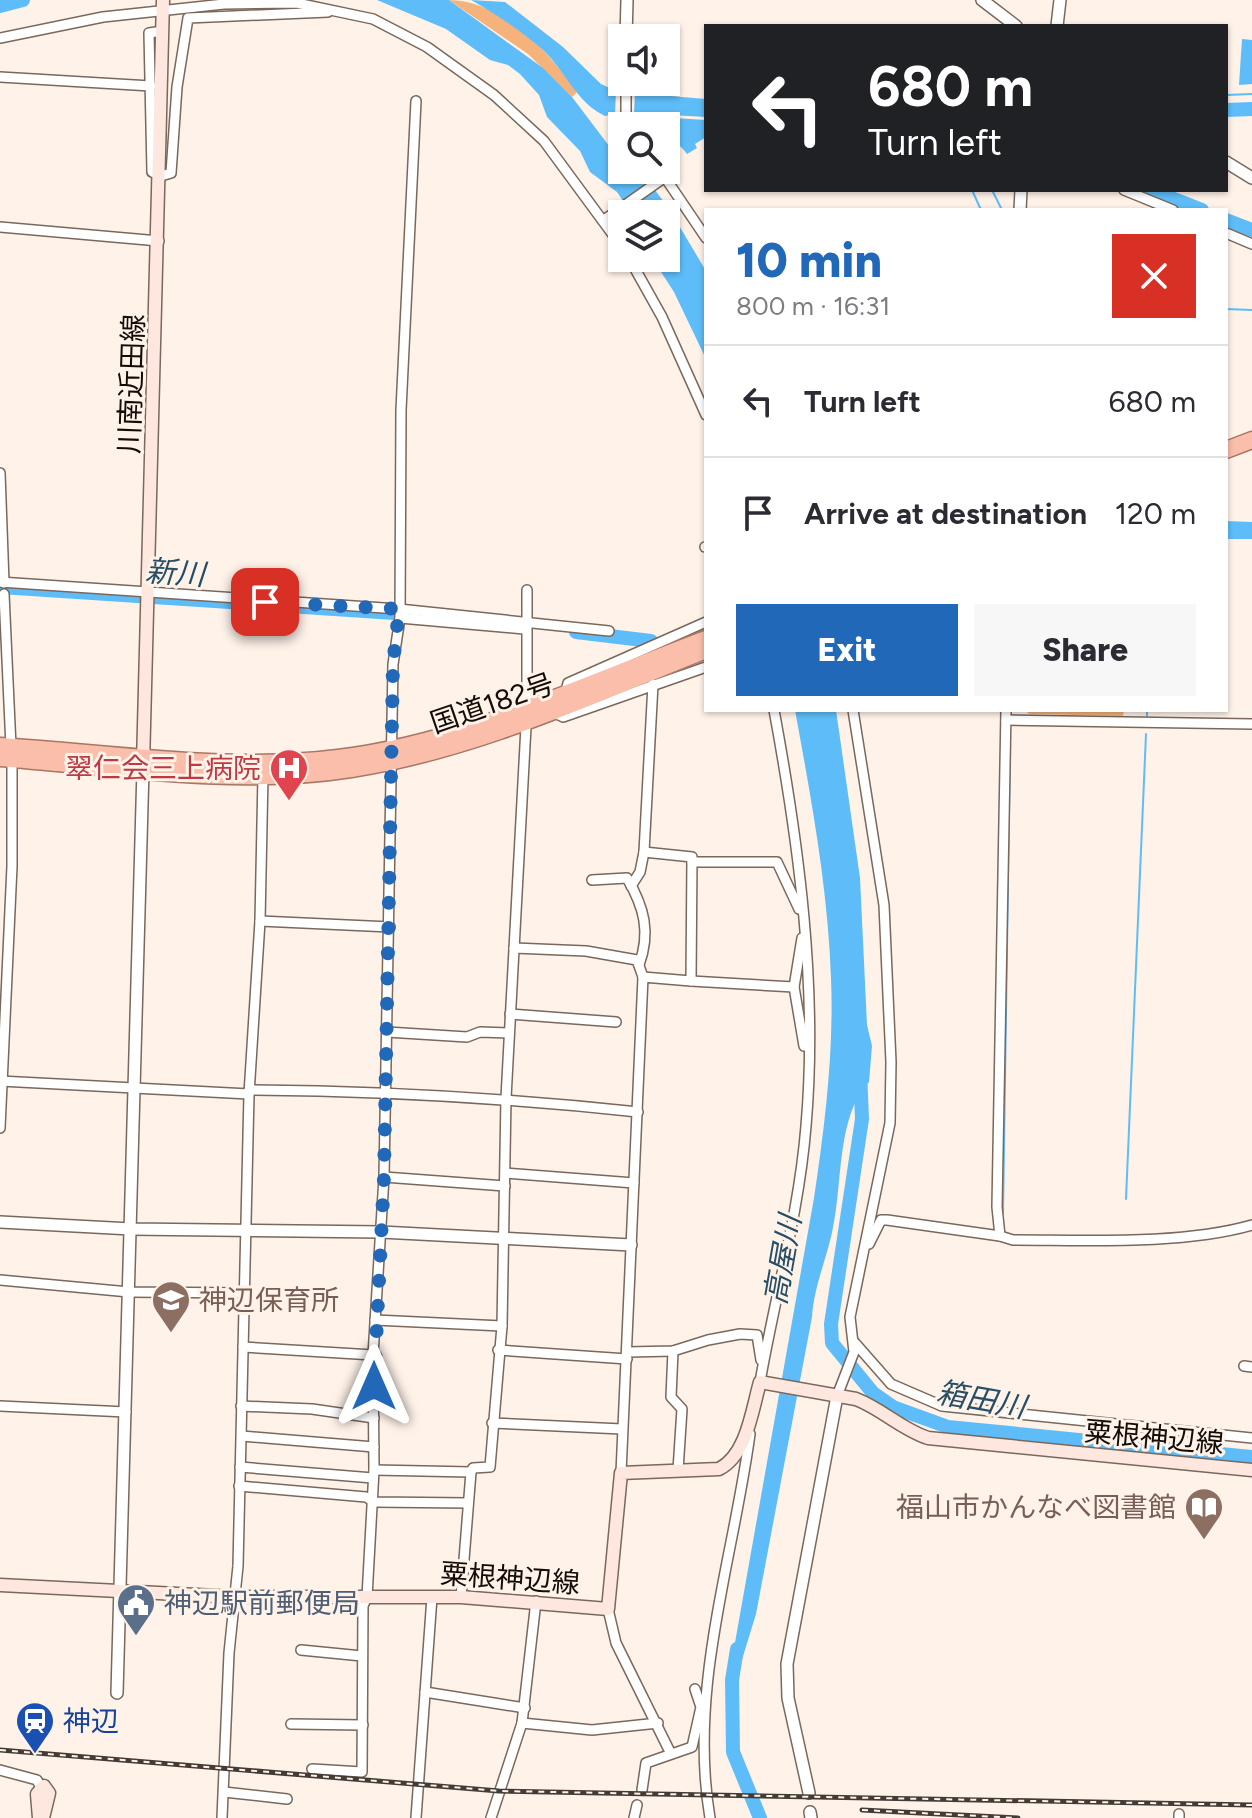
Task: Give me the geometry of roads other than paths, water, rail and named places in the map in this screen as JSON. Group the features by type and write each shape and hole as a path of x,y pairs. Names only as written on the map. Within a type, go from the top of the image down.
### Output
{"highway":[{"path":"1228,437 1252,428"},
{"path":"1228,449 1252,440"},
{"name":"国道182号","path":"526,714 566,691 704,640"},
{"name":"国道182号","path":"6,753 143,762 263,775 347,770 473,728 550,711 704,651"},
{"name":"国道182号","path":"143,762 262,764 393,755"}],"main road":[{"name":"川南近田線","path":"143,762 161,176 163,6"},
{"name":"粟根神辺線","path":"762,1378 871,1405 906,1430 928,1438 1252,1470"},
{"path":"621,1473 719,1469 730,1464 750,1419 762,1378"},
{"name":"粟根神辺線","path":"0,1585 237,1597 461,1597 608,1609 621,1473"},
{"path":"40,1786 37,1794 41,1818"}],"street":[{"path":"626,24 627,0"},
{"path":"982,0 1013,24"},
{"path":"1057,24 1060,0"},
{"path":"0,38 163,6 297,3 345,11 400,30 458,66 544,141 608,222"},
{"path":"156,32 149,33 152,172 161,176 171,173 177,87 188,18 329,11 342,14 345,11"},
{"path":"174,33 185,36"},
{"path":"0,77 151,86"},
{"path":"312,1769 362,1772 363,1606 367,1597 374,1447 373,1355 384,1177 393,664 399,613 406,271 416,101"},
{"path":"1228,163 1252,178"},
{"path":"606,218 650,184"},
{"path":"668,184 704,235"},
{"path":"1129,192 1168,208"},
{"path":"0,227 159,241"},
{"path":"1228,234 1252,244"},
{"path":"637,272 662,317 704,411"},
{"path":"0,473 2,583 149,598 399,613 609,631"},
{"path":"461,1597 471,1472 473,1468 490,1467 502,1326 506,1098 526,714 527,590"},
{"path":"0,1128 12,866 6,753 4,594"},
{"path":"566,691 568,683 704,623"},
{"path":"550,711 563,717 704,668"},
{"path":"631,886 640,872 644,852 653,684"},
{"path":"762,1378 794,1219 806,1129 809,1060 803,911 774,712"},
{"path":"809,1793 788,1698 787,1664 834,1396 854,1347 850,1317 890,1123 891,1062 884,905 853,712"},
{"path":"1000,1236 997,1207 1006,715 1252,724"},
{"path":"117,1693 143,762"},
{"path":"222,1818 229,1653 237,1597 249,1092 260,921 263,775"},
{"path":"644,852 692,857 691,981"},
{"path":"692,862 777,862 803,911"},
{"path":"592,880 617,876 627,878 646,917 639,965"},
{"path":"260,921 390,927"},
{"path":"805,932 794,987 809,1060"},
{"path":"514,948 586,951 637,960 643,977 621,1473"},
{"path":"643,977 794,987"},
{"path":"510,1014 616,1022"},
{"path":"387,1032 467,1037 480,1032 509,1033"},
{"path":"1,1081 249,1092 385,1091 506,1098 638,1112"},
{"path":"506,1173 634,1183"},
{"path":"384,1177 505,1186"},
{"path":"866,1247 881,1220 1013,1240 1124,1239 1230,1230 1252,1225"},
{"path":"0,1222 131,1229 381,1232 631,1245"},
{"path":"0,1280 129,1292 244,1293"},
{"path":"375,1320 502,1326"},
{"path":"498,1350 628,1356 673,1351 708,1340 757,1335 762,1378"},
{"path":"243,1347 373,1355"},
{"path":"854,1347 891,1384 942,1406 1252,1438"},
{"path":"673,1351 671,1397 682,1409 678,1470"},
{"path":"0,1406 126,1412"},
{"path":"241,1406 312,1409 374,1418"},
{"path":"710,1818 703,1767 706,1697 750,1419"},
{"path":"492,1423 622,1429"},
{"path":"242,1436 374,1447"},
{"path":"240,1467 373,1474 471,1472"},
{"path":"239,1486 371,1499 374,1502 468,1503"},
{"path":"416,1818 432,1597"},
{"path":"491,1818 522,1723 536,1601"},
{"path":"608,1609 616,1643 671,1754"},
{"path":"301,1650 362,1656"},
{"path":"642,1790 646,1763 692,1747 701,1707 695,1689"},
{"path":"425,1692 525,1708"},
{"path":"522,1723 592,1730 658,1723"},
{"path":"291,1724 363,1725"},
{"path":"0,1770 37,1780 40,1786"},
{"path":"224,1792 287,1799"},
{"path":"634,1818 637,1805"}],"water":[{"path":"377,0 449,0 543,68 572,97 608,145 608,184 650,184 662,200 622,200 617,192 590,172 580,151 547,117 539,95 520,74 508,65 490,60 446,29"},
{"path":"471,0 505,2 563,47 608,87 608,96 616,96 615,112 608,112 605,116 595,110 544,51"},
{"path":"1242,39 1252,40 1252,84 1239,85"},
{"path":"635,96 704,99 704,117 680,116 680,112 634,112"},
{"path":"680,118 704,120 704,138 687,154 680,146"},
{"path":"680,227 704,268 704,355 661,272 680,272"},
{"path":"1228,521 1252,522 1252,539 1228,539"},
{"path":"795,712 836,712 860,878 867,1025 872,1046 869,1082 859,1095 846,1129 832,1234 816,1293 756,1614 740,1666 731,1665 814,1198 825,1116 832,1005 818,843"}],"waterway":[{"name":"高屋川","path":"0,6 23,0"},
{"path":"1228,95 1252,94"},
{"path":"1228,110 1252,109"},
{"path":"973,192 980,208"},
{"path":"993,192 1001,208"},
{"path":"1156,192 1197,208"},
{"path":"1228,221 1252,230"},
{"path":"1228,309 1252,310"},
{"name":"新川","path":"0,587 395,613"},
{"name":"新川","path":"576,632 651,641 651,645"},
{"path":"1147,712 1147,718"},
{"path":"1126,1199 1146,734"},
{"path":"1003,1213 1010,747"},
{"name":"箱田川","path":"860,1071 862,1119 831,1324 832,1343 873,1393 893,1407 948,1427 1252,1457"},
{"name":"高屋川","path":"737,1649 732,1680 733,1752 760,1818"}],"railway":[{"path":"0,1750 499,1791 1252,1805"},
{"path":"862,1810 1018,1818"}],"place":[{"name":"翠仁会三上病院","path":"289,802"},
{"name":"神辺保育所","path":"171,1334"},
{"name":"福山市かんなべ図書館","path":"1204,1541"},
{"name":"神辺駅前郵便局","path":"136,1637"},
{"name":"神辺","path":"35,1755"}]}
